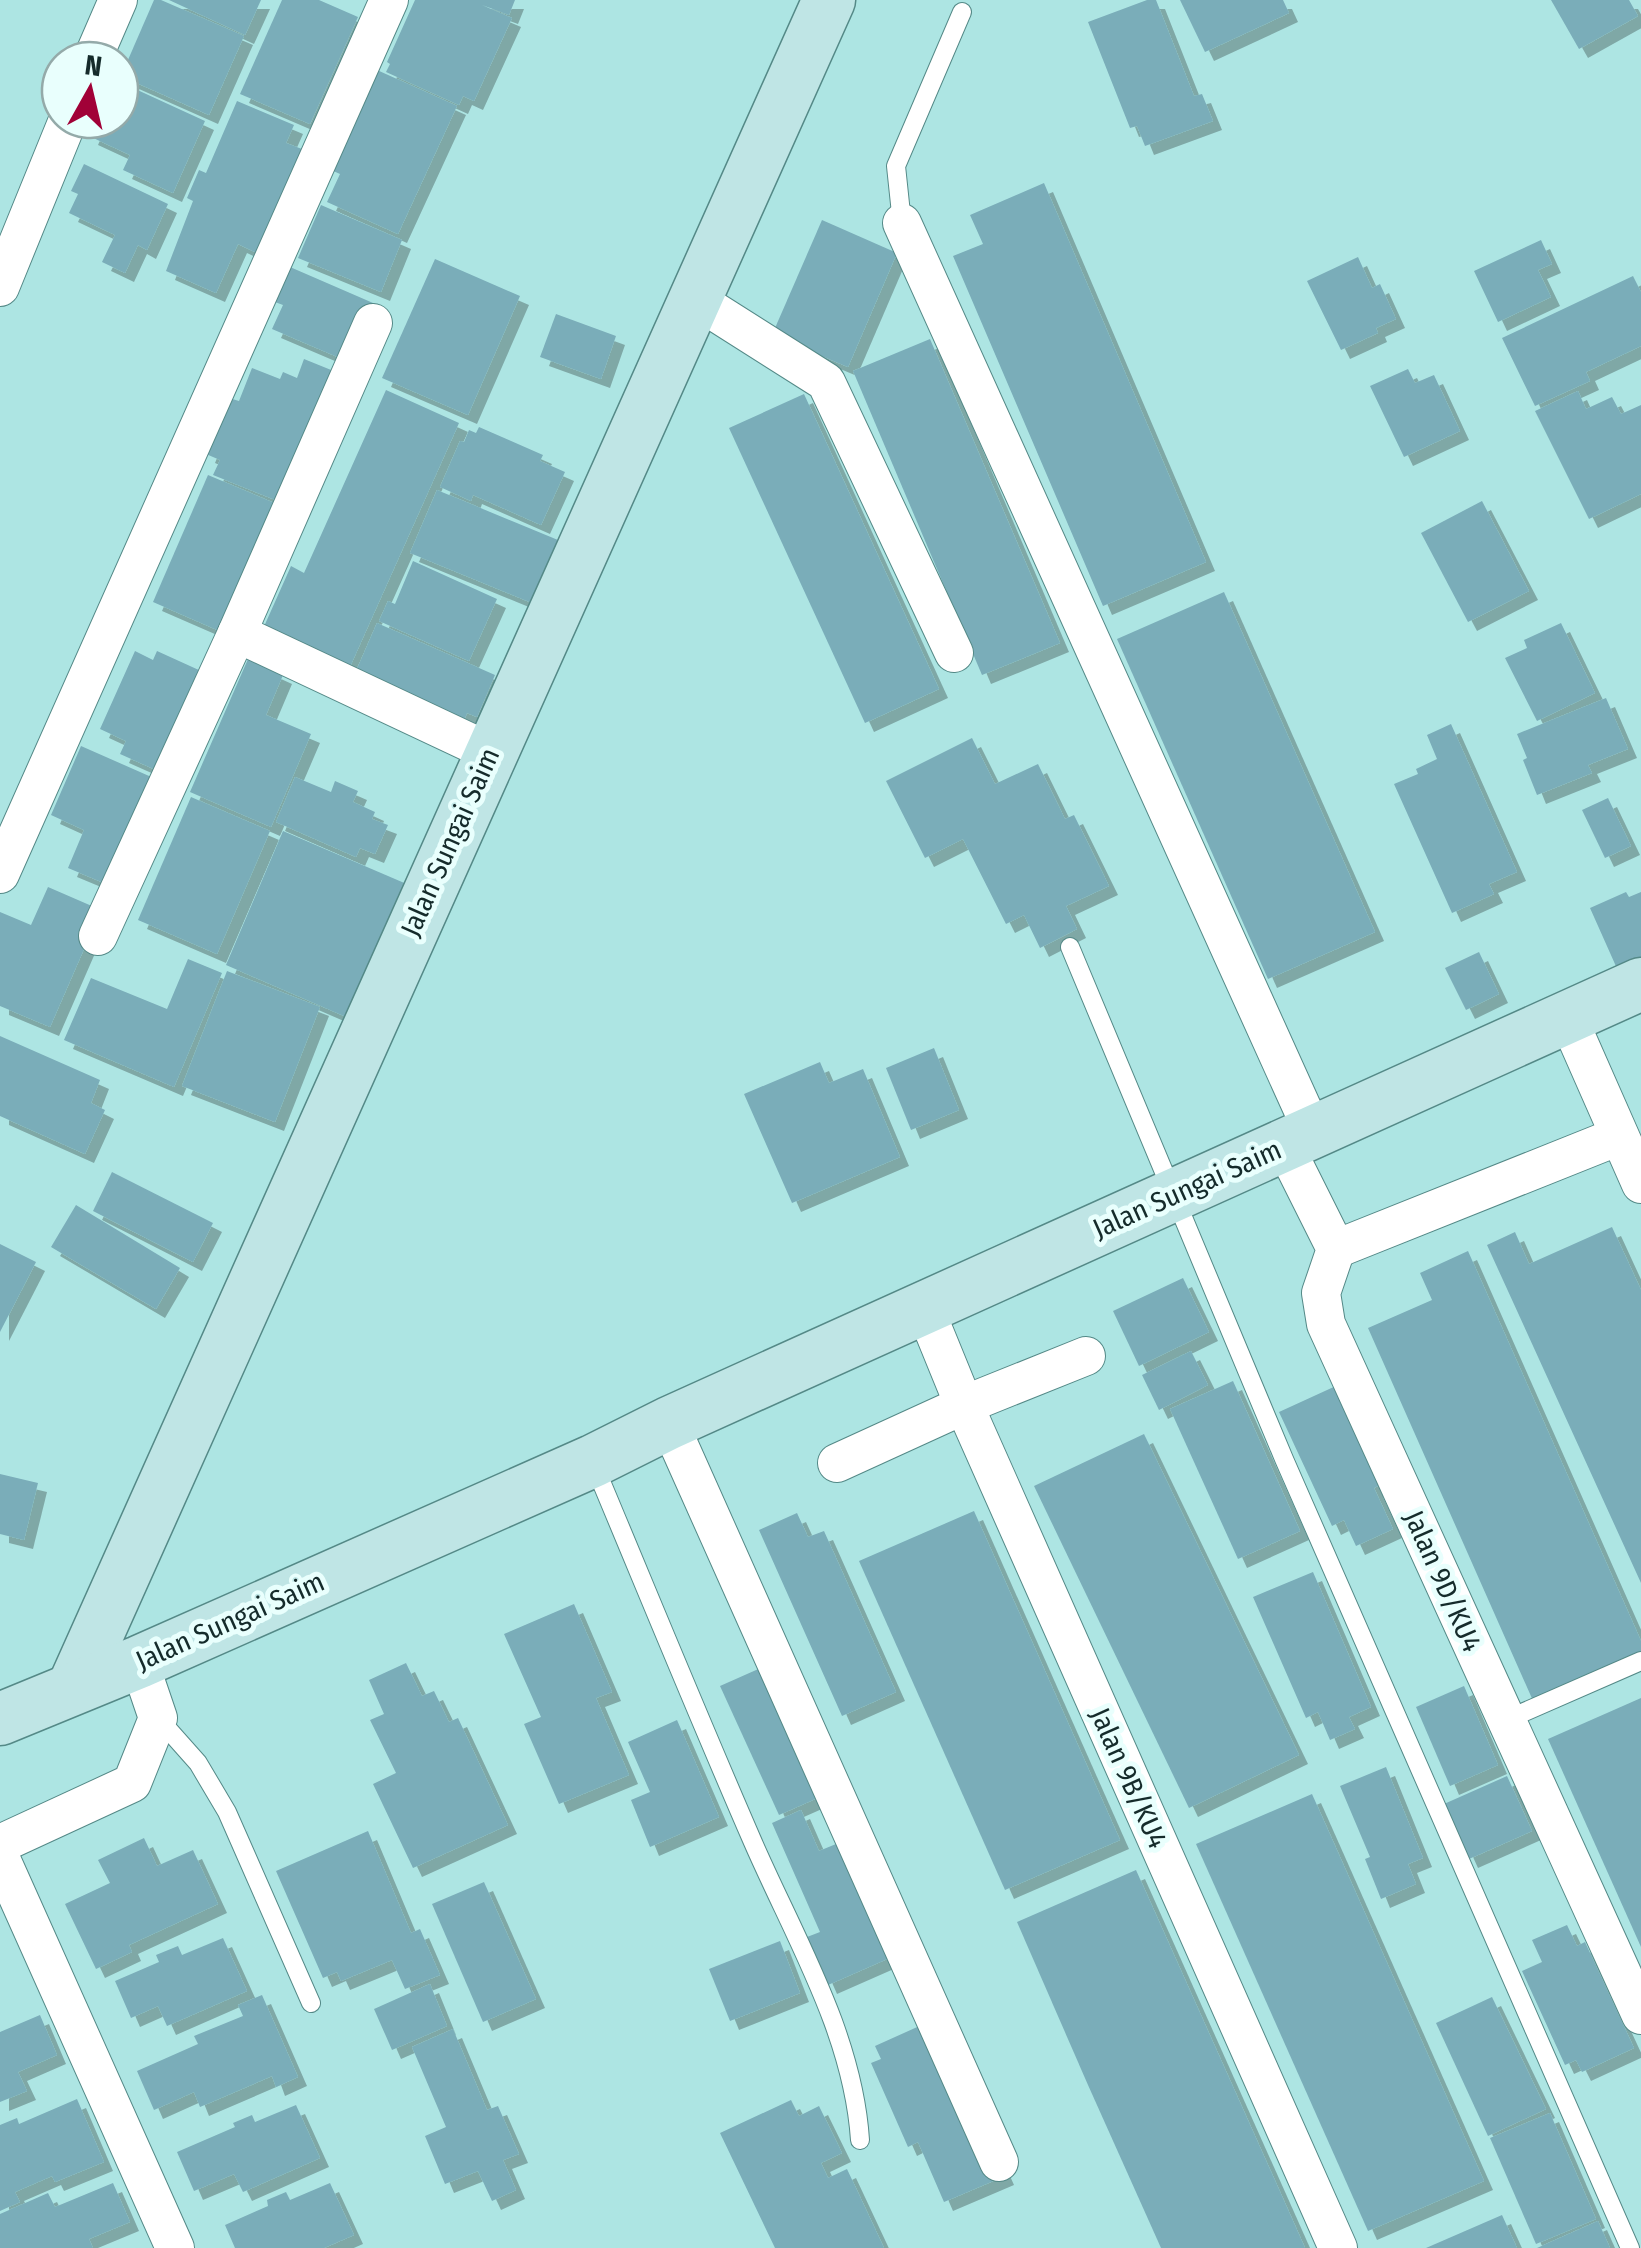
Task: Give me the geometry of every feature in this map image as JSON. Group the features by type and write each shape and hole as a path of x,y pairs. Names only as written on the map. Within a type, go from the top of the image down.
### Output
{"street":[{"path":"101,40 118,0"},
{"path":"0,874 389,0"},
{"name":"Jalan Sungai Saim","path":"74,1686 829,0"},
{"path":"0,287 60,140"},
{"path":"902,223 1299,1139 1336,1248 1620,1136"},
{"path":"694,299 826,382 954,653"},
{"path":"98,936 373,323"},
{"path":"237,633 490,752"},
{"name":"Jalan Sungai Saim","path":"0,1718 139,1662 593,1462 669,1422 1641,984"},
{"path":"1567,1016 1641,1184"},
{"name":"Jalan 9D/KU4","path":"1336,1248 1321,1294 1326,1324 1641,2015"},
{"name":"Jalan 9B/KU4","path":"924,1307 1338,2248"},
{"path":"837,1463 964,1405 1086,1356"},
{"path":"669,1422 999,2162"},
{"path":"0,1844 132,1783 158,1718 139,1662"},
{"path":"0,1856 176,2248"}],"lane":[{"path":"902,223 896,166 962,12"},
{"path":"1070,947 1171,1195 1630,2248"},
{"path":"593,1462 751,1838 844,2047 858,2102 860,2140"},
{"path":"1506,1720 1641,1661"},
{"path":"158,1718 198,1762 227,1812 311,2003"}],"building":[{"path":"154,0 244,36 209,115 140,84 140,40 137,40"},
{"path":"169,0 261,0 245,35"},
{"path":"282,0 319,0 358,17 310,124 240,94"},
{"path":"415,0 515,0 509,15 482,5 512,18 474,101 463,96 459,105 386,72"},
{"path":"1156,0 1194,96 1202,94 1213,121 1145,146 1137,126 1130,128 1088,22"},
{"path":"1180,0 1283,0 1289,13 1205,52"},
{"path":"1551,0 1629,0 1638,16 1579,49"},
{"path":"377,70 457,106 398,234 327,202 340,174 331,170"},
{"path":"140,91 205,121 173,193 123,170 130,155 98,140 140,140"},
{"path":"237,101 294,125 286,143 302,149 257,253 238,244 216,293 166,271 193,201 187,198 199,170 206,173"},
{"path":"84,164 168,204 147,250 138,245 125,273 102,262 115,235 69,213 78,194 71,191"},
{"path":"1044,183 1206,562 1103,606 953,256 983,244 970,215"},
{"path":"321,205 402,240 381,292 298,258"},
{"path":"822,220 897,253 848,367 772,335"},
{"path":"1541,240 1552,264 1538,270 1551,297 1498,322 1474,271"},
{"path":"1358,257 1372,288 1380,284 1396,319 1376,328 1378,333 1341,350 1307,281"},
{"path":"435,259 520,296 468,415 382,378"},
{"path":"290,267 380,306 354,364 272,329 283,305 275,302"},
{"path":"1633,276 1641,292 1641,346 1586,372 1590,381 1535,406 1502,338"},
{"path":"556,314 616,336 601,379 540,357"},
{"path":"930,339 1060,643 982,675 853,371"},
{"path":"304,359 341,374 288,505 213,475 220,460 206,454 229,398 239,401 252,368 280,379 283,372 297,378"},
{"path":"1408,369 1415,383 1434,375 1460,431 1404,457 1370,386"},
{"path":"386,390 459,423 349,669 262,631 291,566 304,573"},
{"path":"1578,391 1586,409 1612,397 1621,414 1641,405 1641,494 1589,519 1535,411"},
{"path":"804,394 939,689 865,723 729,428"},
{"path":"479,427 543,455 540,461 565,472 541,525 473,495 471,501 440,487 460,441 464,442 469,430 476,433"},
{"path":"208,475 286,508 231,636 153,602"},
{"path":"437,490 558,540 532,603 410,553"},
{"path":"1482,501 1529,591 1468,622 1421,533"},
{"path":"413,561 497,599 469,661 379,621 388,601 395,604"},
{"path":"1224,592 1375,932 1268,979 1117,639"},
{"path":"377,623 495,675 477,717 467,713 462,725 353,678"},
{"path":"1561,623 1595,693 1537,721 1505,658 1527,648 1524,640"},
{"path":"135,651 153,660 157,651 201,671 156,770 120,754 126,741 100,729"},
{"path":"248,659 283,675 266,715 311,734 271,827 190,792"},
{"path":"1606,698 1628,749 1588,765 1592,773 1537,795 1517,734"},
{"path":"1451,724 1517,872 1489,884 1494,894 1452,913 1394,784 1418,774 1416,769 1437,759 1427,735"},
{"path":"972,738 995,784 1038,764 1065,819 1074,815 1109,886 1066,906 1077,929 1040,948 1024,915 1006,924 963,839 925,858 886,781"},
{"path":"81,746 165,783 104,883 68,868 84,830 51,815"},
{"path":"295,777 331,792 335,781 358,791 353,802 375,812 372,819 388,825 375,854 360,848 356,857 276,822"},
{"path":"191,797 270,831 217,954 138,920"},
{"path":"1608,798 1631,846 1605,858 1582,810"},
{"path":"283,831 409,885 351,1019 226,965"},
{"path":"48,887 101,910 50,1027 0,1006 0,912 31,925"},
{"path":"1626,892 1629,897 1641,892 1641,974 1623,982 1590,908"},
{"path":"1479,952 1499,994 1466,1010 1445,968"},
{"path":"188,959 222,973 174,1087 64,1040 91,978 167,1009"},
{"path":"227,971 320,1007 275,1122 182,1086"},
{"path":"0,1036 100,1080 91,1103 105,1110 85,1154 0,1116"},
{"path":"934,1048 959,1110 911,1130 886,1068"},
{"path":"820,1062 829,1083 863,1069 900,1157 792,1203 744,1094"},
{"path":"112,1172 213,1223 193,1262 93,1211"},
{"path":"76,1205 180,1268 156,1309 51,1247"},
{"path":"1612,1227 1641,1290 1641,1583 1487,1245 1515,1232 1529,1264"},
{"path":"0,1244 36,1262 0,1332"},
{"path":"1468,1251 1641,1641 1641,1656 1534,1703 1368,1328 1432,1300 1420,1273"},
{"path":"1183,1278 1209,1332 1139,1366 1113,1311"},
{"path":"1191,1351 1208,1385 1159,1410 1142,1375"},
{"path":"1233,1381 1300,1531 1238,1559 1170,1409"},
{"path":"1338,1385 1384,1483 1374,1488 1393,1529 1356,1546 1344,1520 1332,1526 1279,1412"},
{"path":"1144,1434 1299,1755 1189,1808 1034,1486"},
{"path":"0,1474 38,1483 24,1540 0,1534"},
{"path":"974,1511 1120,1840 1005,1890 859,1561"},
{"path":"797,1513 808,1537 824,1531 896,1692 842,1716 759,1530"},
{"path":"1313,1572 1371,1707 1349,1717 1355,1729 1330,1740 1318,1712 1306,1718 1253,1597"},
{"path":"574,1604 612,1692 596,1698 629,1775 559,1804 524,1724 541,1717 504,1634"},
{"path":"406,1663 422,1696 434,1691 449,1722 458,1718 508,1825 413,1868 373,1784 396,1773 370,1720 384,1714 369,1680"},
{"path":"772,1663 831,1792 779,1815 720,1686"},
{"path":"1464,1686 1498,1765 1450,1786 1416,1707"},
{"path":"1641,1698 1641,1947 1548,1739"},
{"path":"677,1720 719,1817 650,1847 631,1800 650,1792 628,1742"},
{"path":"1386,1767 1423,1858 1408,1864 1416,1884 1381,1899 1365,1859 1370,1857 1340,1786"},
{"path":"1507,1776 1532,1831 1469,1859 1444,1804"},
{"path":"1312,1794 1484,2181 1368,2231 1196,1844"},
{"path":"801,1810 819,1851 853,1837 903,1952 828,1985 807,1937 820,1932 772,1823"},
{"path":"368,1831 411,1933 420,1929 440,1975 405,1989 392,1960 341,1981 337,1972 323,1978 276,1871"},
{"path":"144,1838 157,1866 193,1850 218,1904 129,1945 132,1952 96,1969 65,1904 110,1883 98,1860"},
{"path":"1136,1870 1305,2248 1161,2248 1088,2085 1017,1922"},
{"path":"484,1882 536,1999 483,2022 432,1904"},
{"path":"1567,1925 1577,1946 1585,1942 1634,2048 1582,2072 1576,2060 1565,2065 1522,1971 1542,1962 1532,1940"},
{"path":"223,1938 247,1991 167,2026 158,2006 131,2018 115,1981 159,1962 156,1955 178,1946 182,1955"},
{"path":"780,1941 800,1993 730,2021 709,1969"},
{"path":"430,1984 447,2026 392,2050 374,2009"},
{"path":"262,1995 298,2077 276,2087 272,2076 200,2107 194,2092 154,2110 137,2071 198,2044 194,2036 243,2016 238,2005"},
{"path":"1492,1997 1546,2109 1488,2136 1436,2023"},
{"path":"40,2015 57,2055 18,2072 27,2091 0,2102 0,2032"},
{"path":"935,2019 1005,2176 944,2202 918,2142 908,2147 871,2063 881,2059 875,2046"},
{"path":"453,2029 487,2110 498,2106 519,2154 503,2160 516,2190 492,2201 478,2171 445,2184 425,2136 446,2127 412,2047"},
{"path":"77,2099 104,2162 55,2182 52,2176 15,2192 20,2202 0,2211 0,2125 17,2118 19,2124"},
{"path":"791,2100 799,2116 819,2106 842,2153 821,2163 828,2178 847,2169 884,2248 775,2248 720,2133"},
{"path":"296,2105 320,2158 243,2192 234,2174 194,2191 177,2152 235,2127 233,2123 252,2115 255,2122"},
{"path":"1550,2113 1596,2219 1536,2244 1490,2138"},
{"path":"113,2183 130,2222 89,2239 93,2248 0,2248 0,2214 48,2193 55,2207"},
{"path":"330,2183 354,2235 324,2248 235,2248 225,2225 268,2206 267,2200 286,2192 290,2200"},
{"path":"1502,2215 1517,2248 1426,2248"},
{"path":"1598,2221 1610,2248 1537,2248"}]}
